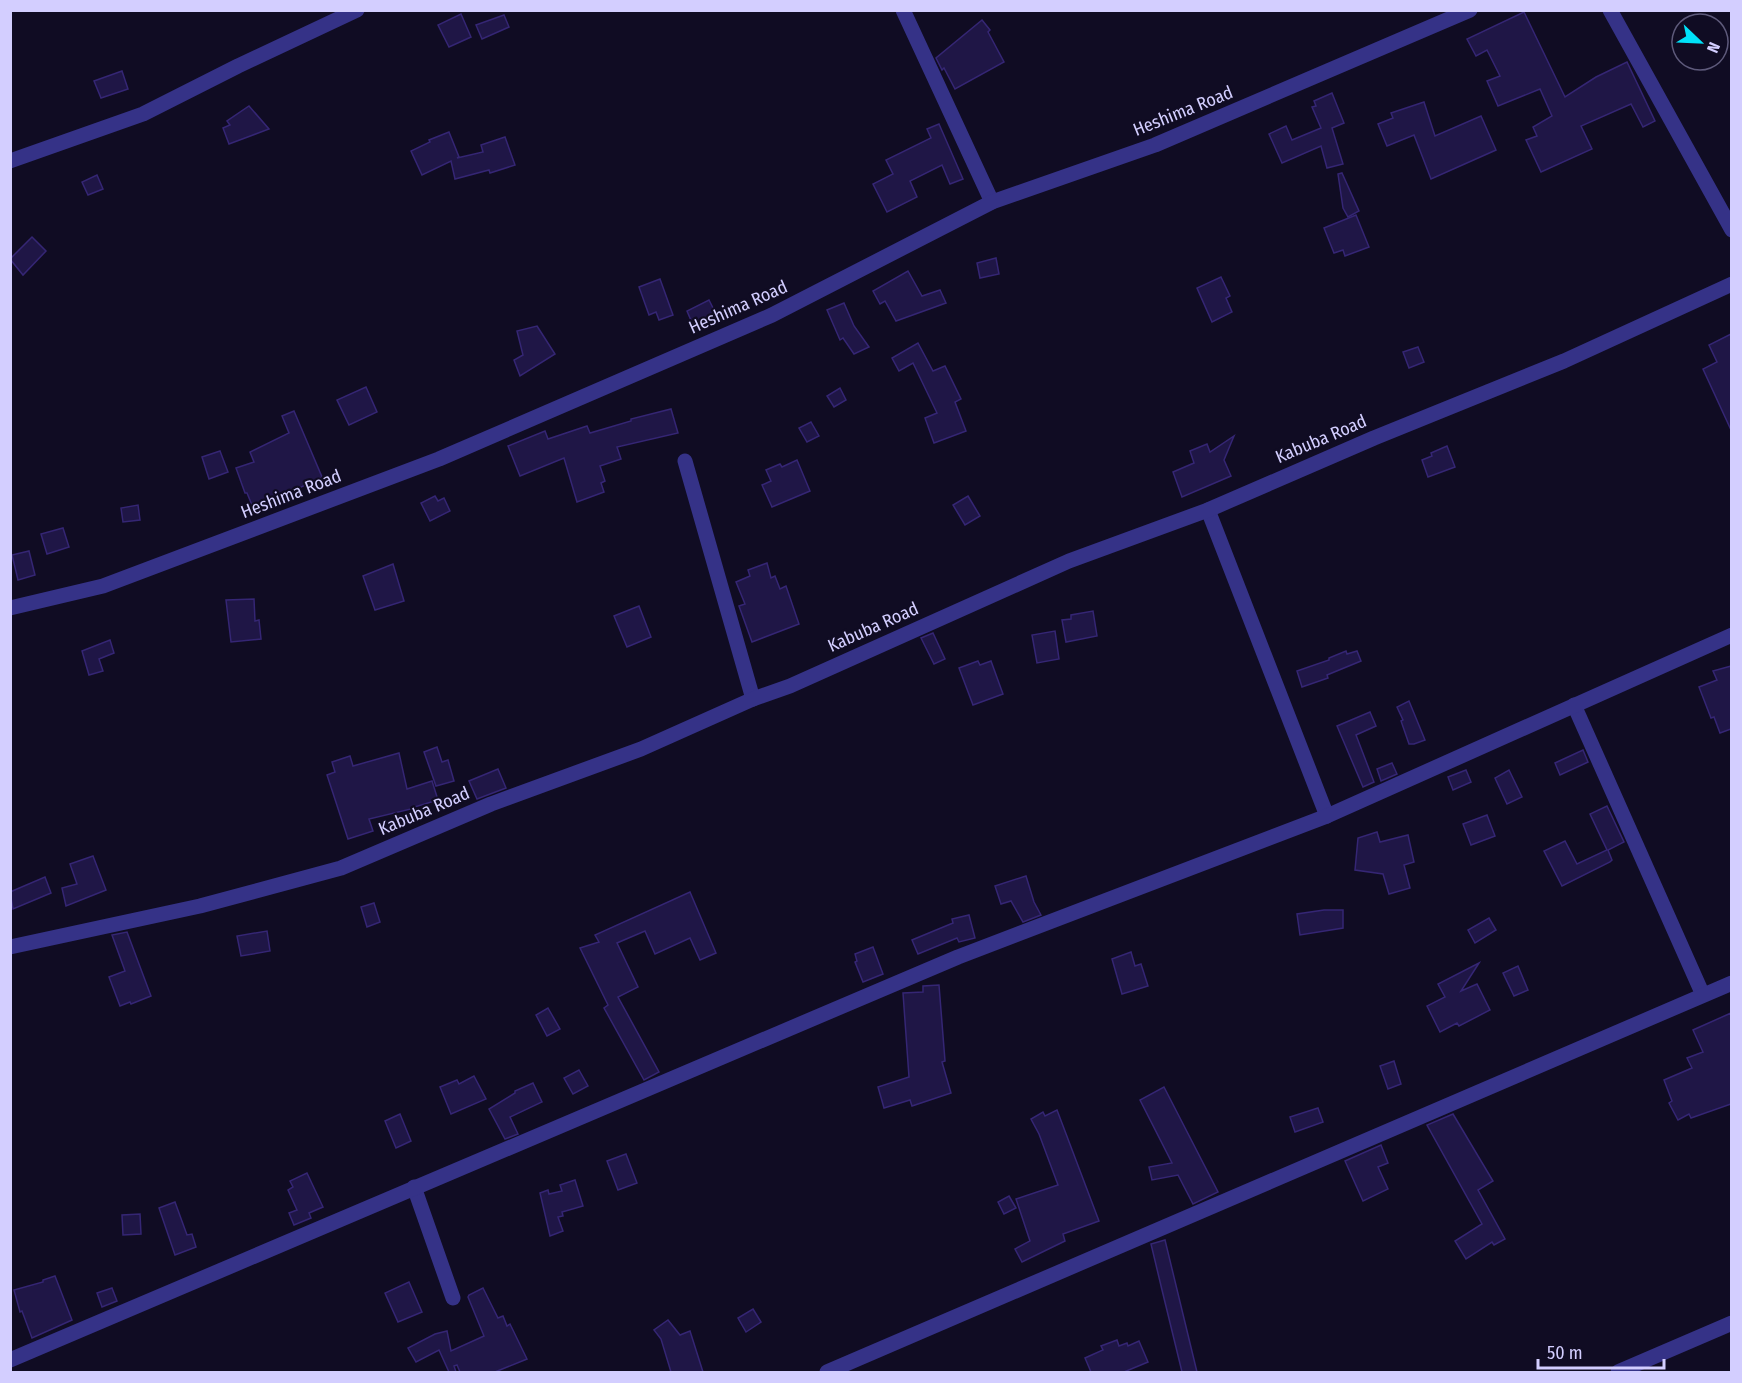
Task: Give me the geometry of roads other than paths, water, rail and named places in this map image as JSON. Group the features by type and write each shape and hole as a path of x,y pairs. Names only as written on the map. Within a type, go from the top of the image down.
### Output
{"street":[{"path":"10,161 143,114 357,10"},
{"path":"903,10 992,202"},
{"name":"Heshima Road","path":"10,608 103,586 439,459 772,315 992,202 1155,145 1470,10"},
{"path":"1610,10 1731,231"},
{"name":"Kabuba Road","path":"10,947 200,906 341,868 491,804 641,749 753,699 790,686 1069,561 1208,510 1374,438 1564,361 1731,284"},
{"path":"685,461 753,699"},
{"path":"1208,510 1327,816"},
{"path":"10,1360 958,957 1327,816 1731,635"},
{"path":"1574,705 1703,995"},
{"path":"827,1372 1731,983"},
{"path":"414,1187 453,1298"},
{"path":"1618,1372 1731,1323"}]}
